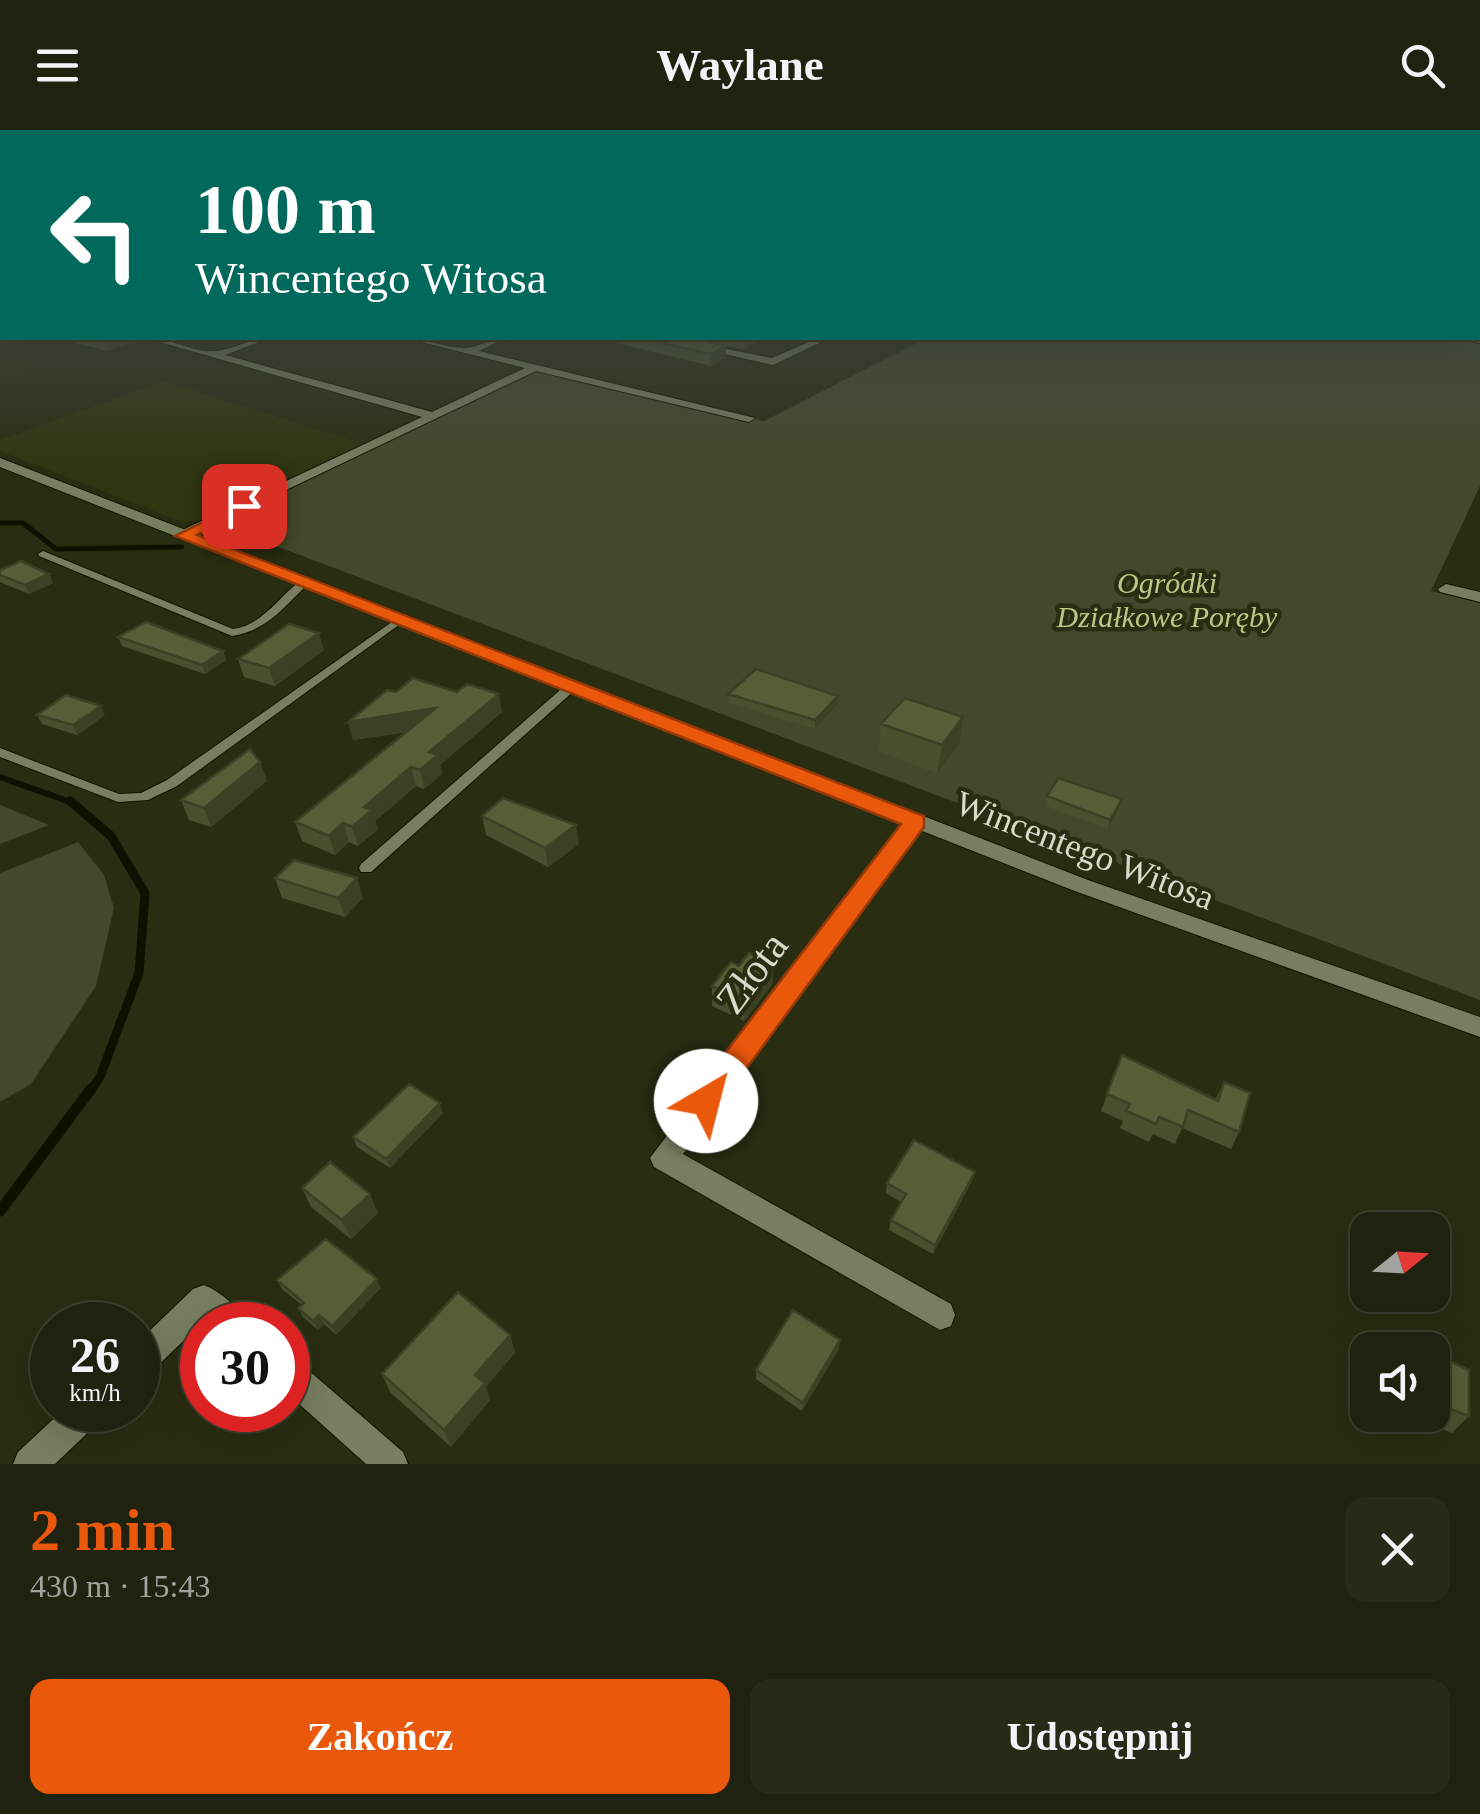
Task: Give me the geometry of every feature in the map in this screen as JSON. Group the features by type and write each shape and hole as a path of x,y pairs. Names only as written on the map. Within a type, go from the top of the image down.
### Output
{"street":[{"path":"170,343 433,416"},
{"path":"216,356 251,343"},
{"path":"431,343 750,418"},
{"path":"467,352 488,343"},
{"path":"686,343 773,362 814,343"},
{"path":"183,536 532,368"},
{"name":"Wincentego Witosa","path":"0,462 916,821 1480,1028"},
{"path":"1446,589 1480,598"},
{"name":"Złota","path":"916,821 664,1158 940,1315"},
{"path":"160,1342 180,1323"},
{"path":"310,1393 391,1464"},
{"path":"30,1464 64,1432"}],"lane":[{"path":"43,554 232,633 251,632 262,625 284,596 304,583"},
{"path":"0,752 118,798 143,797 172,783 399,620"},
{"path":"366,868 571,687"}],"shaded area":[{"path":"164,381 370,446 212,521 182,522 0,451 0,440"}],"green space":[{"name":"Ogródki Działkowe Poręby","path":"917,343 1480,344 1480,486 1431,591 1480,603 1480,1000 212,522 532,369 764,421"},
{"path":"0,805 49,825 0,844"},
{"path":"78,842 104,875 114,908 96,986 31,1084 0,1102 0,873"}],"building":[{"path":"664,343 726,346 711,354"},
{"path":"21,561 49,574 25,585 0,575 0,570"},
{"path":"146,622 223,651 202,665 118,637"},
{"path":"289,624 319,633 269,668 238,659"},
{"path":"756,669 838,696 815,720 728,694"},
{"path":"413,678 457,692 467,684 499,694 429,752 438,755 420,770 411,767 364,807 372,810 352,827 343,823 329,836 295,822 436,708 348,722 387,690 396,692"},
{"path":"66,695 101,706 73,725 37,715"},
{"path":"905,698 963,717 942,745 881,724"},
{"path":"250,749 260,762 204,808 181,800"},
{"path":"1058,778 1122,799 1110,820 1047,796"},
{"path":"503,798 576,825 545,848 482,816"},
{"path":"294,860 357,878 338,898 275,878"},
{"path":"749,953 773,964 745,1001 712,986 731,962 739,966"},
{"path":"1122,1055 1218,1101 1224,1082 1250,1093 1239,1132 1188,1110 1183,1127 1159,1117 1156,1124 1126,1111 1130,1104 1107,1094"},
{"path":"409,1084 440,1103 386,1159 353,1137"},
{"path":"914,1140 975,1172 935,1245 891,1220 906,1194 887,1183"},
{"path":"330,1162 370,1194 342,1220 302,1188"},
{"path":"326,1239 377,1279 332,1326 319,1315 313,1321 310,1302 303,1302 277,1280"},
{"path":"458,1292 510,1335 475,1375 485,1383 444,1430 382,1374"},
{"path":"793,1310 840,1340 803,1403 756,1370"},
{"path":"1450,1361 1469,1370 1469,1416 1450,1409"}],"waterway":[{"path":"0,523 23,523 56,549 182,547"},
{"path":"0,777 72,803"},
{"path":"72,803 111,836 145,893 139,973 100,1077 90,1091"},
{"path":"0,1211 91,1089"}],"route":[{"path":"244,506 183,536 916,821 706,1101"}]}
